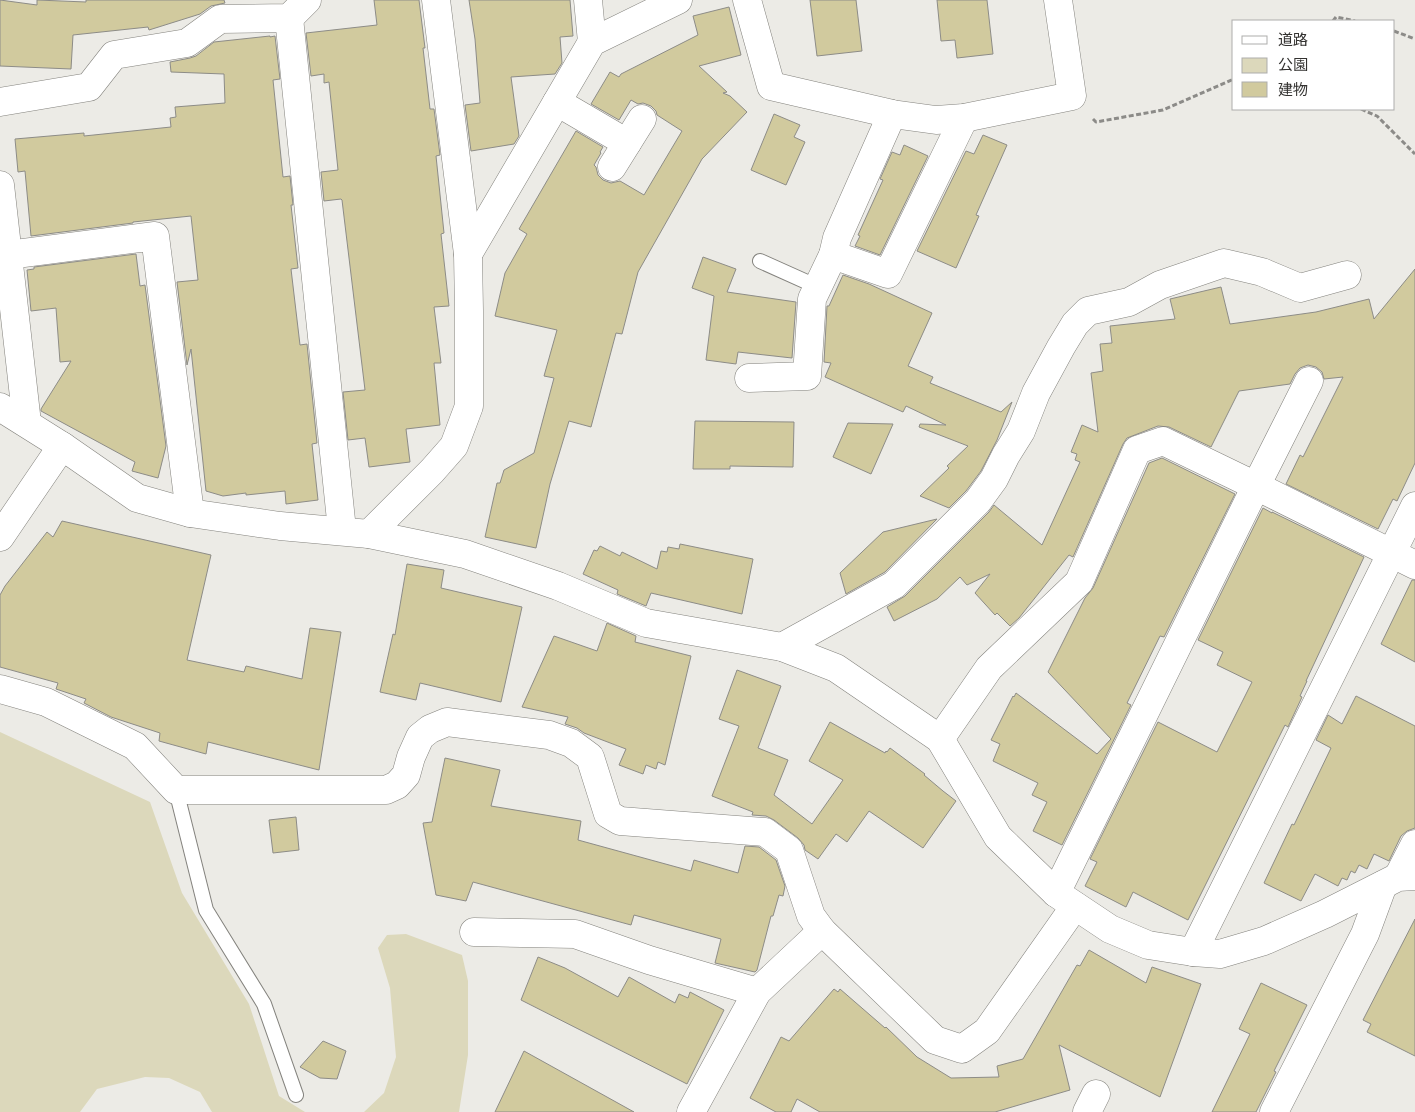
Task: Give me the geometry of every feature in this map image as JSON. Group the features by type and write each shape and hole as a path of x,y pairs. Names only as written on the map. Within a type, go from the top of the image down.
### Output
{"street":[{"path":"355,532 432,471 454,446 468,406 468,254 436,0"},
{"path":"588,0 592,42"},
{"path":"468,254 592,42 678,0"},
{"path":"747,0 771,86 892,114 936,120 964,118 1072,96 1058,0"},
{"path":"0,102 89,87 114,55 187,43 220,19 298,9 355,532"},
{"path":"557,102 627,143"},
{"path":"749,378 808,376 812,299 833,255 837,238 892,114"},
{"path":"833,255 888,274 964,118"},
{"path":"612,167 642,119"},
{"path":"0,185 27,423"},
{"path":"8,255 155,236 190,513"},
{"path":"782,648 894,585 978,501 994,479 1021,431 1036,393 1061,347 1075,324 1088,311 1129,302 1160,284 1224,263 1262,272 1300,288 1347,275"},
{"path":"0,688 46,702 134,746 176,790 386,790 397,785 406,775 411,757 420,738 430,728 447,722 549,735 571,743 590,757 608,814 620,821 765,832 788,850 811,916 822,931 935,1040 962,1049 987,1030 1066,899 1256,486 1309,381"},
{"path":"0,407 62,446 137,498 190,513 280,526 355,532 465,554 558,586 646,623 782,648 836,668 940,739 998,837 1066,899 1110,929 1148,945 1220,954 1264,942 1399,880"},
{"path":"940,739 988,668 1078,582 1137,450 1163,441 1415,565"},
{"path":"0,537 62,446"},
{"path":"1193,952 1415,506"},
{"path":"1274,1112 1365,934 1399,880 1415,844"},
{"path":"691,1112 756,992 822,931"},
{"path":"474,932 575,934 649,960 756,992"}],"lane":[{"path":"760,261 818,287"},
{"path":"176,790 206,910 264,1004 296,1095"}],"path":[{"path":"1334,20 1336,17 1351,20"},
{"path":"1395,31 1415,39"},
{"path":"1072,96 1096,122 1163,110 1232,81"},
{"path":"1363,110 1377,116 1415,154"}],"green space":[{"path":"0,732 150,802 182,893 249,1004 279,1096 305,1112 212,1112 200,1092 169,1078 145,1077 97,1089 80,1112 0,1112"},
{"path":"406,934 462,955 468,981 468,1055 459,1112 364,1112 384,1093 396,1057 390,988 378,948 387,935"}],"building":[{"path":"0,0 37,5 37,0 86,2 86,0 224,0 225,3 211,6 200,14 149,30 148,27 73,35 71,69 0,66"},
{"path":"374,0 419,0 430,109 434,109 440,155 436,156 444,233 441,234 449,306 434,307 441,363 434,363 440,425 406,429 410,462 369,467 365,438 348,440 343,392 365,390 342,200 324,201 321,172 338,170 329,82 324,83 324,74 311,76 306,33 377,25"},
{"path":"469,0 570,0 573,36 560,37 562,63 555,74 511,77 519,136 514,144 471,151 465,105 480,103 475,39"},
{"path":"810,0 856,0 862,51 817,56"},
{"path":"937,0 987,0 993,54 957,58 955,40 941,41"},
{"path":"729,7 741,55 699,66 727,92 723,93 730,96 747,112 702,159 638,272 622,334 616,333 591,427 569,421 550,484 536,548 485,537 497,483 500,483 504,470 534,453 554,378 544,376 557,330 495,316 505,273 527,234 519,229 576,131 603,147 594,165 598,175 603,180 611,183 620,181 644,195 682,131 657,115 651,106 643,103 638,104 631,100 619,120 591,104 610,72 619,77 621,74 698,35 693,16"},
{"path":"275,36 280,79 273,80 283,177 290,176 293,205 291,205 298,268 291,269 300,345 307,344 317,443 312,444 318,500 286,504 285,491 223,496 206,491 191,349 187,365 177,282 198,280 191,216 31,236 25,171 18,172 15,139 84,133 84,136 171,127 170,118 176,117 175,107 225,103 224,74 171,72 170,62 196,56 214,42"},
{"path":"774,114 800,125 794,137 805,142 786,185 751,170"},
{"path":"983,135 1007,145 976,215 979,216 956,268 917,251 966,151 974,154"},
{"path":"904,145 928,156 880,255 855,246 860,236 858,235 883,180 880,179 892,152 900,155"},
{"path":"136,254 140,286 145,285 166,446 158,478 132,471 135,462 41,411 71,361 60,362 56,308 31,311 27,270 34,269 34,267"},
{"path":"703,257 736,269 727,292 796,302 792,358 738,352 736,364 706,360 714,296 692,288"},
{"path":"1415,269 1415,463 1397,501 1393,499 1378,529 1286,484 1300,455 1303,457 1343,377 1324,379 1322,372 1316,367 1308,365 1300,368 1290,384 1239,391 1211,447 1169,427 1158,426 1127,438 1073,557 1069,555 1019,618 1010,626 997,613 995,615 975,593 990,574 967,585 960,577 937,599 894,621 887,607 905,596 994,505 1042,545 1080,462 1075,460 1077,454 1071,452 1082,425 1098,432 1091,373 1103,371 1100,344 1112,343 1110,326 1175,319 1170,299 1221,287 1230,324 1316,312 1369,299 1374,319"},
{"path":"843,275 869,284 932,313 908,366 933,377 930,383 1001,412 1012,402 997,440 981,471 966,491 949,508 920,496 949,468 947,466 968,446 919,427 920,424 946,425 906,406 903,412 825,377 831,363 824,362 827,306 829,306"},
{"path":"695,421 794,422 793,467 730,466 730,469 693,469"},
{"path":"848,423 893,424 871,474 833,457"},
{"path":"1162,458 1235,494 1164,637 1160,636 1127,703 1131,705 1062,845 1033,831 1047,802 1032,795 1038,783 993,761 1000,744 991,740 1016,693 1097,754 1111,739 1048,672 1085,598 1093,588 1149,463"},
{"path":"1263,508 1364,557 1306,681 1300,696 1302,697 1288,727 1285,725 1188,920 1133,892 1126,907 1085,886 1097,862 1090,859 1158,722 1217,752 1252,682 1217,665 1223,652 1198,640"},
{"path":"937,519 885,572 846,594 840,573 883,532"},
{"path":"62,521 211,555 187,660 244,672 246,666 302,679 310,628 341,632 319,770 208,742 206,754 159,741 160,733 111,717 84,703 86,699 56,689 58,683 0,667 0,595 47,532 53,537"},
{"path":"680,544 753,559 742,614 651,593 646,606 617,594 618,590 583,574 594,550 597,551 600,546 620,556 622,552 657,569 661,551 667,552 668,547 679,549"},
{"path":"407,564 444,570 441,588 522,607 501,702 420,683 416,700 380,692 393,634 395,635"},
{"path":"1412,580 1415,580 1415,662 1381,644"},
{"path":"607,623 636,636 635,642 691,656 665,765 658,762 656,769 646,765 643,774 619,765 626,749 565,724 568,717 522,707 554,636 597,651"},
{"path":"737,670 781,686 758,748 788,760 774,795 812,824 843,780 809,761 830,722 885,753 890,748 925,774 956,801 923,848 869,811 847,842 836,834 818,859 805,850 804,845 798,838 774,820 766,816 752,815 753,812 712,796 739,726 719,719"},
{"path":"1356,696 1415,726 1415,828 1401,836 1389,861 1374,854 1367,869 1359,865 1355,873 1351,871 1347,880 1342,878 1338,886 1315,874 1301,901 1264,883 1331,748 1316,740 1328,715 1342,724"},
{"path":"445,758 500,770 491,806 581,821 578,840 691,871 694,860 738,873 745,846 759,847 776,860 785,886 783,896 779,895 773,916 771,916 757,970 755,972 715,963 721,939 634,915 631,925 473,882 466,901 436,895 423,823 432,822"},
{"path":"296,817 299,850 273,853 269,820"},
{"path":"1415,919 1415,1056 1367,1032 1371,1024 1363,1020"},
{"path":"1089,950 1146,983 1152,967 1201,984 1160,1097 1059,1045 1070,1090 995,1112 820,1112 797,1099 791,1112 776,1112 750,1098 781,1037 789,1041 834,989 838,992 840,989 886,1027 917,1057 951,1078 999,1077 997,1066 1023,1059 1077,965 1080,966"},
{"path":"538,957 565,968 618,997 629,977 675,1003 679,994 688,998 690,992 724,1010 687,1084 521,1000"},
{"path":"1261,983 1307,1005 1256,1112 1212,1112 1250,1034 1239,1029"},
{"path":"323,1041 346,1051 337,1079 320,1078 300,1067"},
{"path":"524,1051 634,1112 495,1112"}]}
